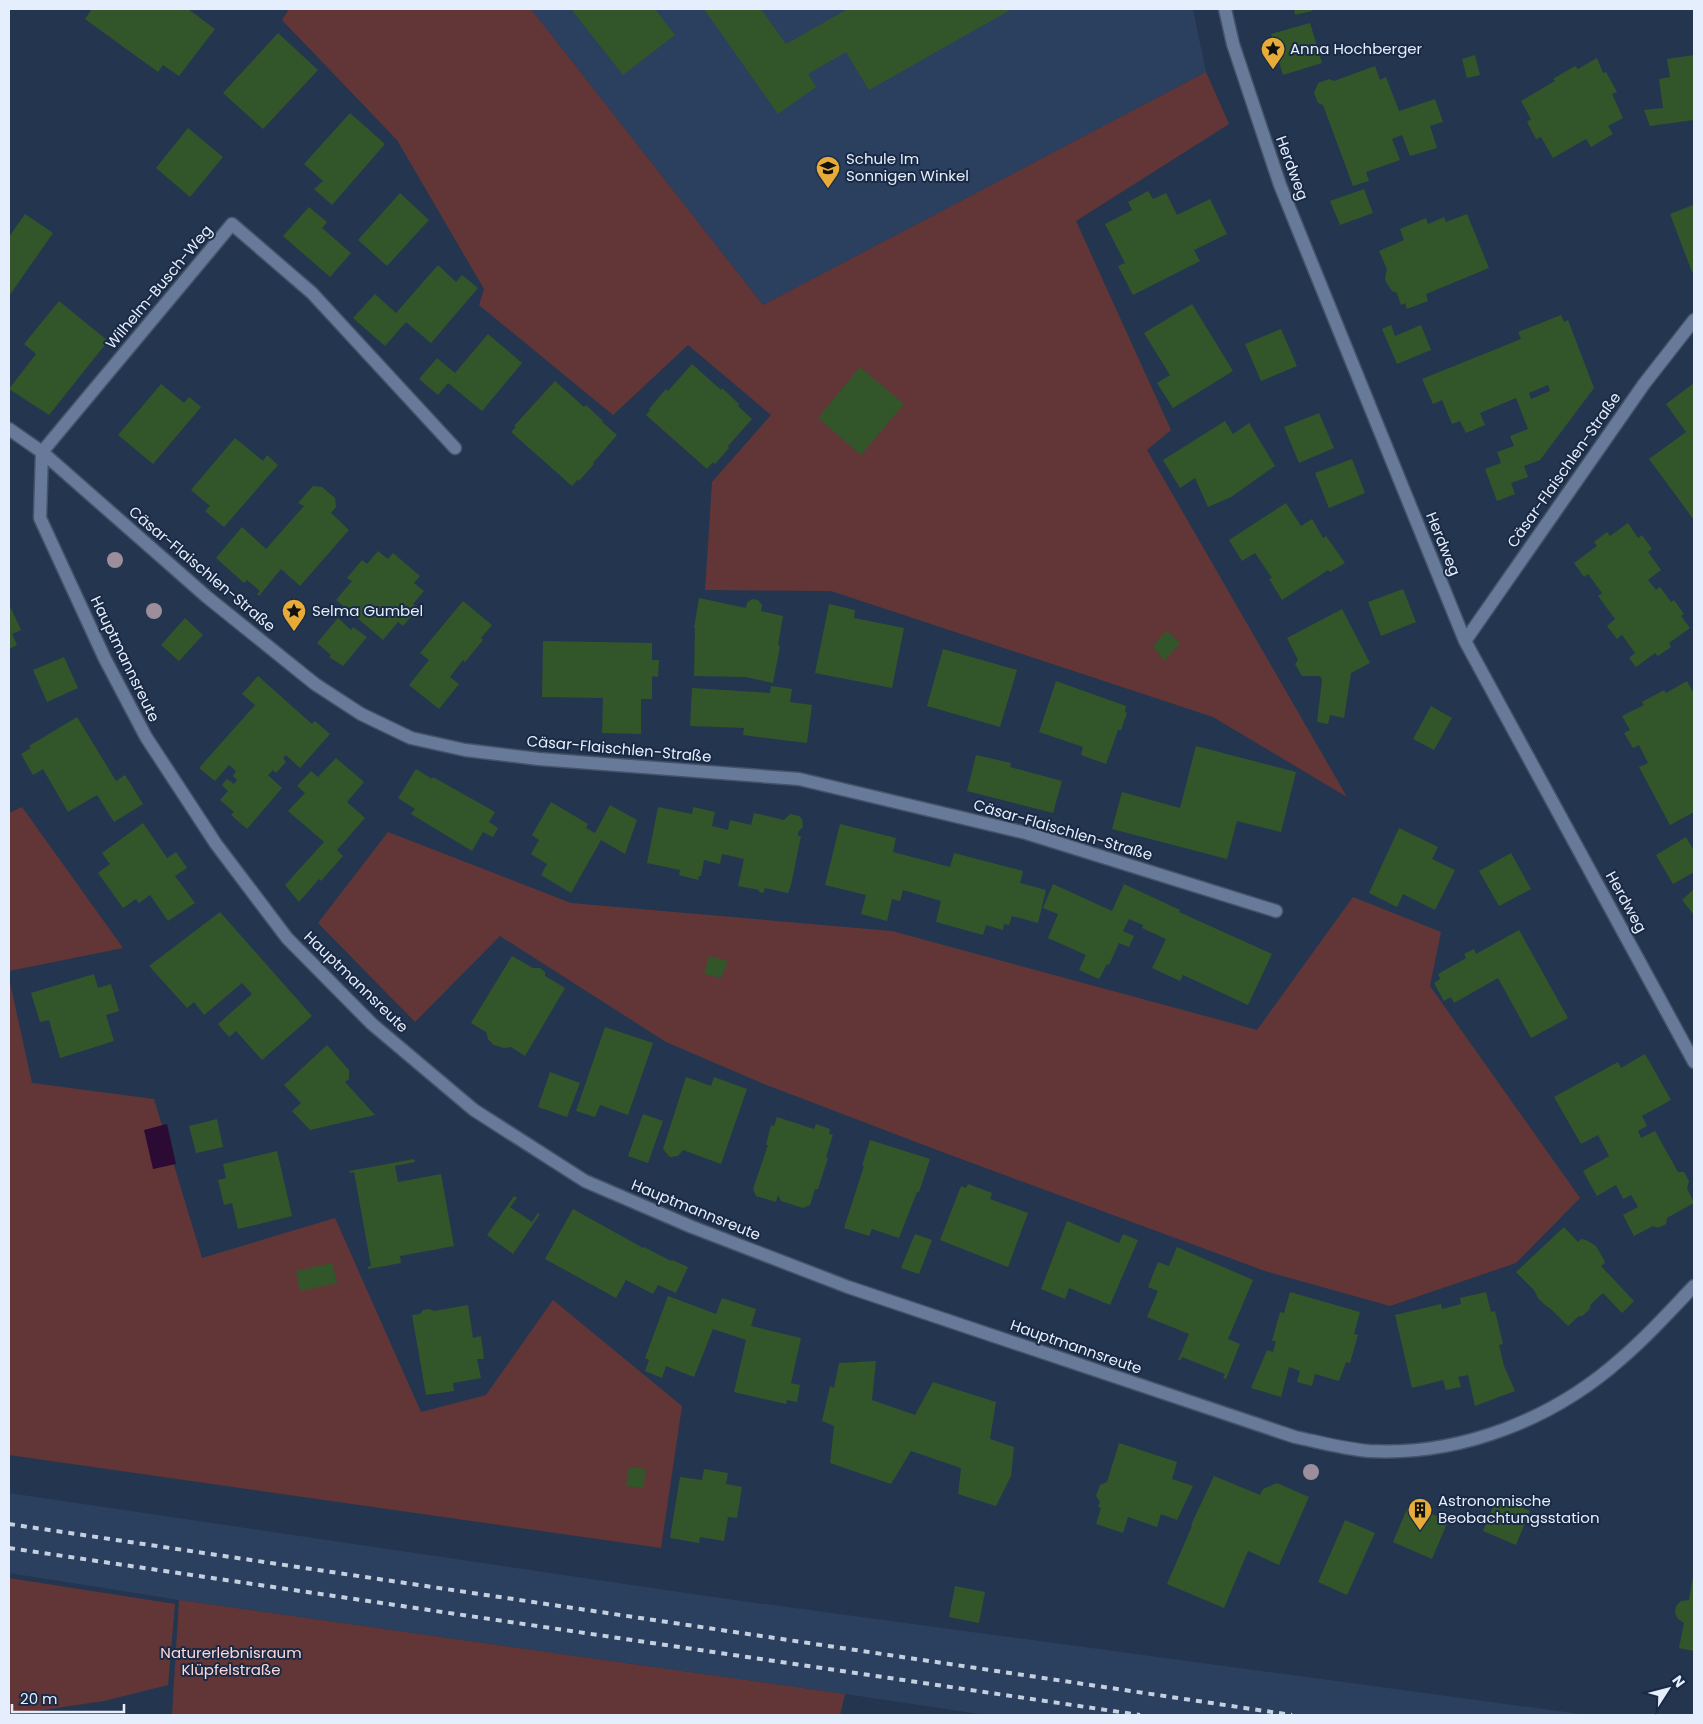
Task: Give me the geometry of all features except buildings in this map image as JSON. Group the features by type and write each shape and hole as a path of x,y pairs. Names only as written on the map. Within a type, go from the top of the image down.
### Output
{"street":[{"name":"Herdweg","path":"1225,9 1233,44 1280,186 1465,641 1694,1062"},
{"name":"Wilhelm-Busch-Weg","path":"42,452 232,224 312,293 455,448"},
{"name":"Cäsar-Flaischlen-Straße","path":"1465,641 1644,384 1694,320"},
{"path":"9,429 42,452"},
{"name":"Cäsar-Flaischlen-Straße","path":"42,452 207,597 315,684 361,714 411,738 465,750 539,760 799,779 1026,833 1276,911"},
{"name":"Hauptmannsreute","path":"42,452 40,518 105,659 146,737 216,844 288,938 372,1024 474,1110 585,1181 692,1227 848,1287 1294,1437 1369,1450 1428,1448 1460,1442 1514,1426 1540,1414 1579,1391 1617,1363 1694,1286"}],"shaded area":[{"name":"Schule Im Sonnigen Winkel","path":"531,9 1193,9 1206,72 763,305"},
{"path":"167,1124 176,1164 153,1169 144,1130"},
{"path":"9,1493 713,1597 1588,1715 986,1715 179,1600 9,1573"}],"green space":[{"path":"289,9 531,9 763,305 1206,72 1229,124 1076,221 1171,430 1147,450 1347,797 1213,717 831,591 705,590 712,482 771,415 688,345 613,415 479,305 484,289 397,140 282,20"},
{"path":"22,807 123,948 9,971 9,813"},
{"path":"388,832 571,903 892,931 1257,1030 1353,897 1441,932 1430,986 1580,1198 1516,1263 1390,1306 1265,1271 764,1084 666,1042 500,936 415,1022 318,923"},
{"path":"9,978 32,1083 154,1099 202,1258 335,1218 421,1412 486,1395 553,1300 682,1406 661,1548 9,1455"},
{"path":"9,1578 175,1604 168,1685 104,1701 9,1715"},
{"name":"Naturerlebnisraum Klüpfelstraße","path":"179,1600 845,1694 840,1715 172,1715"}],"railway":[{"path":"9,1524 1292,1715"},
{"path":"9,1548 1140,1715"}],"place":[{"name":"Anna Hochberger","path":"1273,70"},
{"name":"Schule Im Sonnigen Winkel","path":"828,189"},
{"name":"Selma Gumbel","path":"294,632"},
{"name":"Astronomische Beobachtungsstation","path":"1420,1531"}]}
